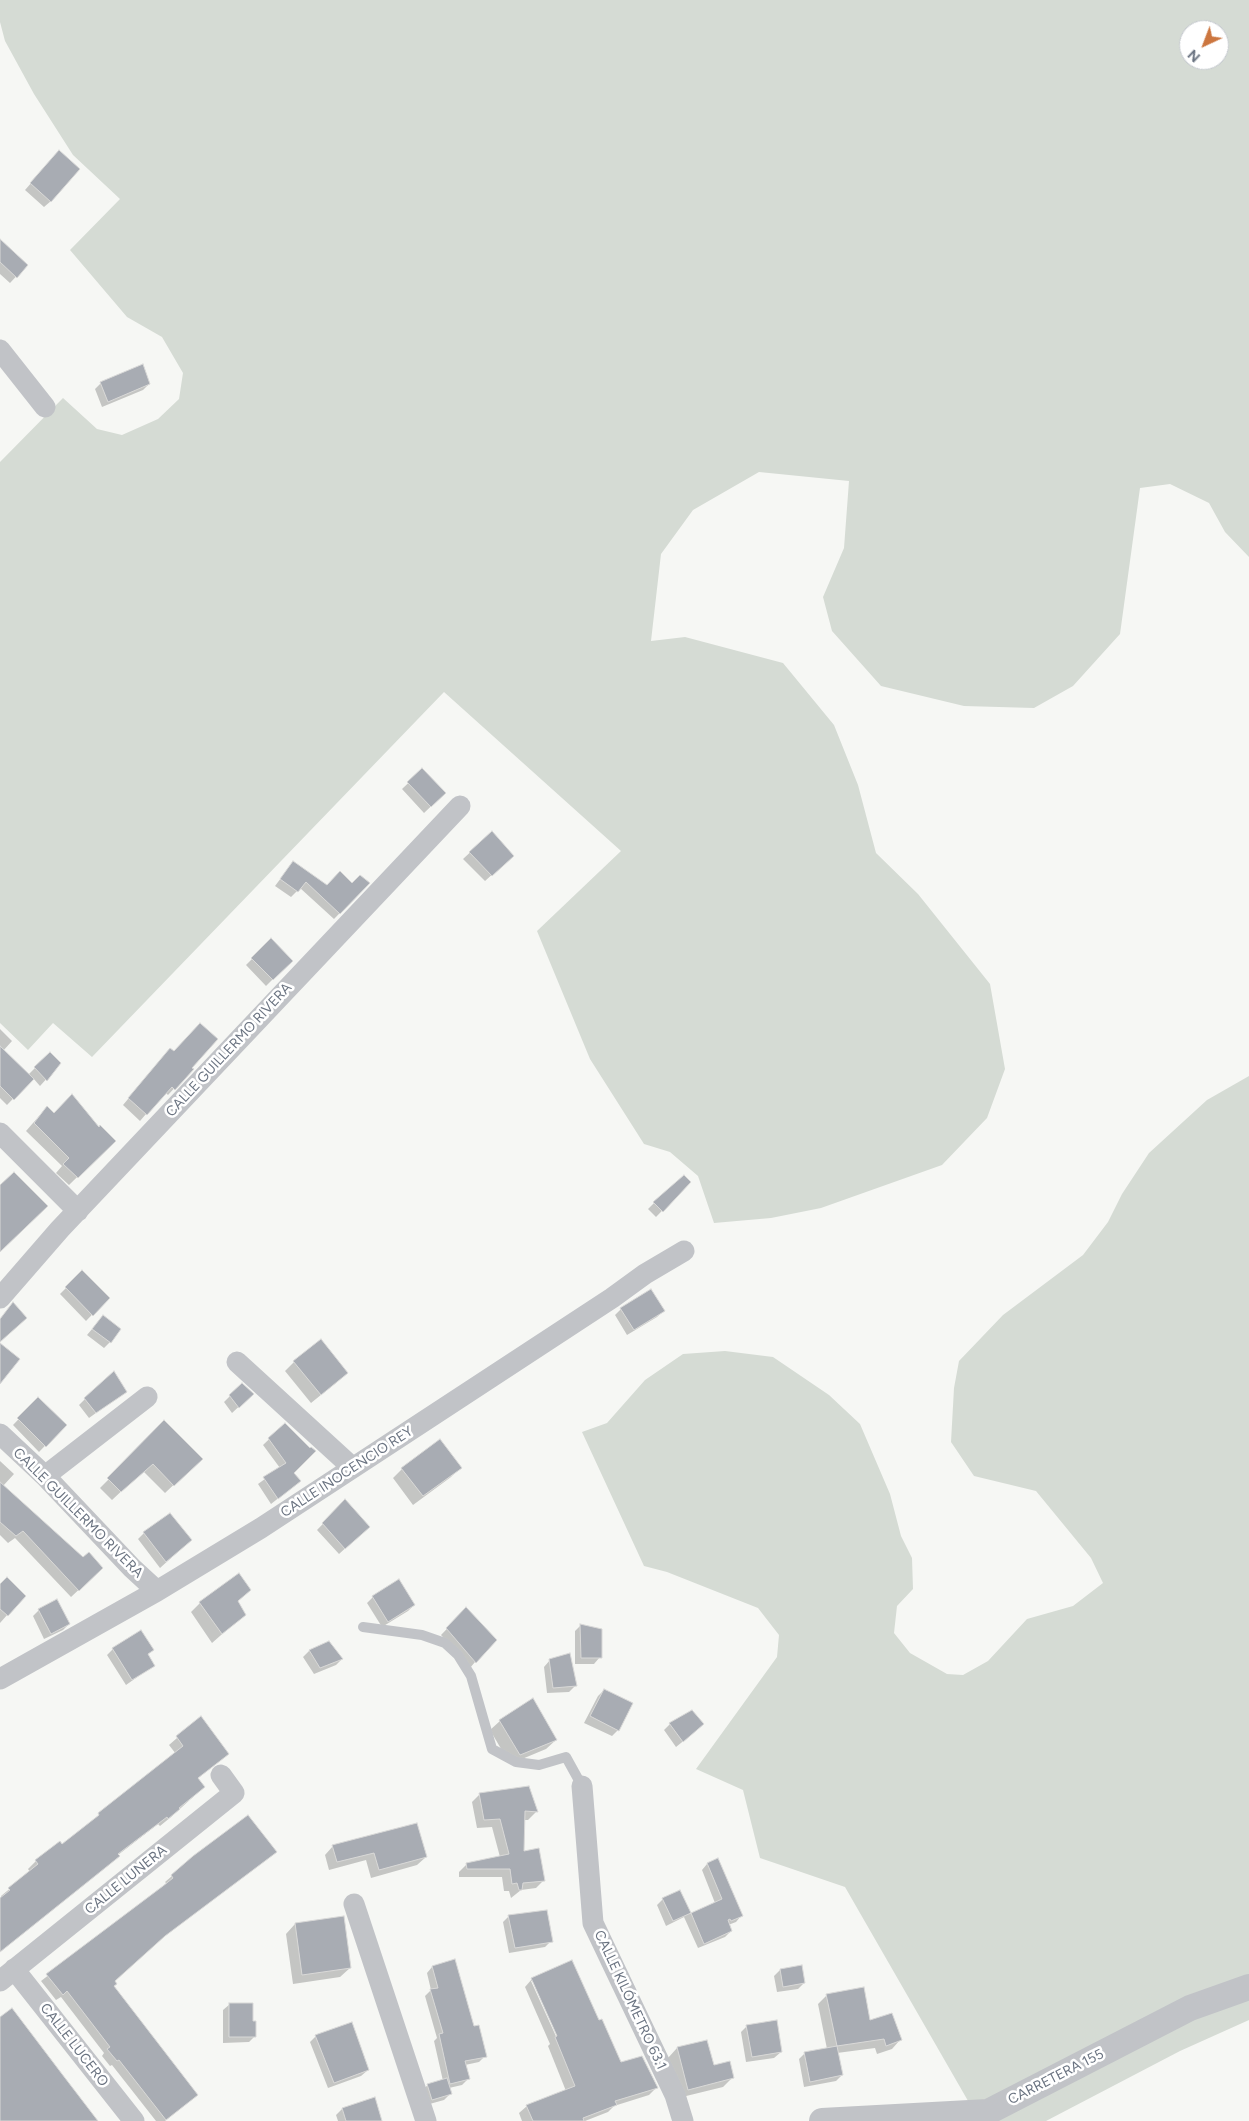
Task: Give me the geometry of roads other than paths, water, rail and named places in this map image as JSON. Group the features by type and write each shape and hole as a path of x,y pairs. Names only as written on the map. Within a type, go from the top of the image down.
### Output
{"street":[{"path":"0,350 45,407"},
{"name":"CALLE GUILLERMO RIVERA","path":"0,1298 78,1211 460,806"},
{"path":"0,1133 78,1211"},
{"name":"CALLE INOCENCIO REY","path":"0,1679 156,1591 261,1528 604,1304 645,1274 684,1251"},
{"path":"237,1362 353,1468"},
{"path":"45,1476 147,1397"},
{"name":"CALLE GUILLERMO RIVERA","path":"0,1434 45,1476 156,1591"},
{"name":"CALLE LUNERA","path":"7,1975 234,1793 221,1774"},
{"name":"CALLE KILÓMETRO 63.1","path":"582,1786 593,1922 675,2095 683,2121"},
{"path":"354,1904 426,2121"},
{"name":"CALLE LUCERO","path":"7,1975 134,2121"},
{"name":"CARRETERA 155","path":"822,2121 988,2112 1190,2008 1249,1988"}],"lane":[{"path":"363,1627 422,1635 445,1643 458,1654 472,1676 492,1750 516,1762 539,1765 566,1757 582,1786"}]}
